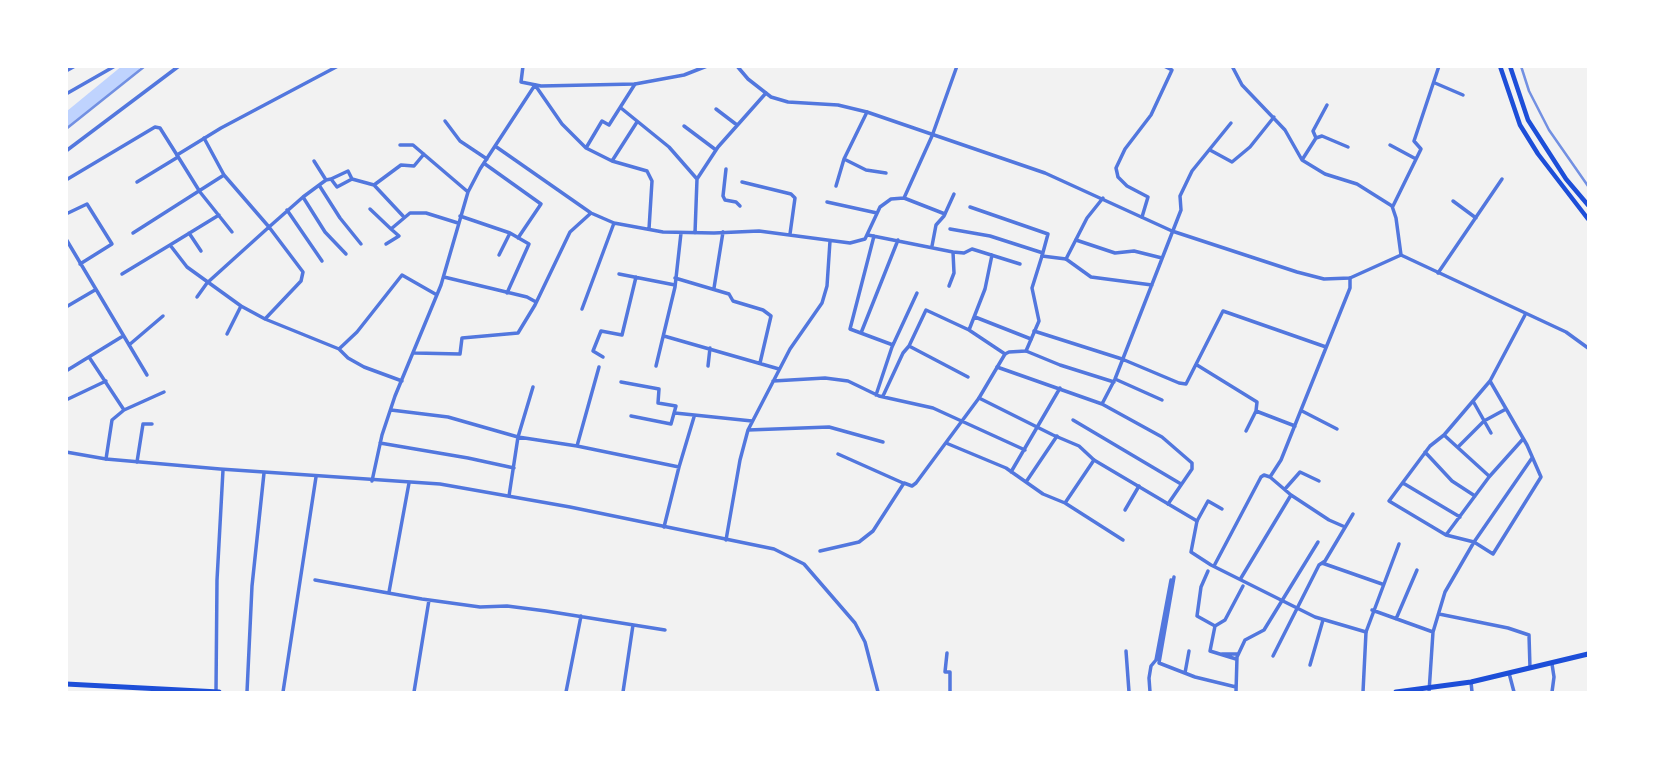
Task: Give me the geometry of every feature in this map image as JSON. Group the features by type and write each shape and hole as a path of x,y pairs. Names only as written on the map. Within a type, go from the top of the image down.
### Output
{"main road":[{"path":"1500,66 1510,103 1520,125 1588,219"},
{"path":"1510,66 1528,120 1566,179 1588,205"},
{"path":"1396,692 1429,691 1588,654"},
{"path":"66,684 218,692"}],"street":[{"path":"66,71 75,66"},
{"path":"66,94 115,66"},
{"path":"66,151 179,66"},
{"path":"319,66 322,74"},
{"path":"137,182 204,138 338,66"},
{"path":"523,66 521,82 536,85 635,84 684,75 707,66"},
{"path":"737,66 766,93 788,102 838,105 867,112 1045,173 1172,232 1324,279 1350,278 1401,255"},
{"path":"904,198 932,136 957,66"},
{"path":"1142,217 1148,197 1127,186 1118,177 1116,167 1125,149 1151,115 1172,70 1164,66"},
{"path":"1232,66 1242,85 1285,130 1302,160 1325,174 1357,184 1384,199 1392,207 1401,255"},
{"path":"1392,207 1421,149 1414,141 1439,66"},
{"path":"1435,83 1463,95"},
{"path":"586,148 602,121 610,125 635,84"},
{"path":"372,481 380,443 402,381 438,295 468,192 536,85"},
{"path":"536,85 562,124 586,148 612,162 647,171 652,181 649,229"},
{"path":"695,233 697,179 716,151 766,93"},
{"path":"1316,138 1313,131 1327,105"},
{"path":"621,108 669,147 697,179"},
{"path":"716,109 737,125"},
{"path":"836,186 845,159 867,112"},
{"path":"1210,150 1232,162 1250,147 1274,117"},
{"path":"445,121 460,141 487,159"},
{"path":"612,162 637,122"},
{"path":"1102,404 1181,210 1180,196 1192,171 1231,123"},
{"path":"684,126 716,151"},
{"path":"66,180 155,127 160,128 200,192 232,232"},
{"path":"1302,160 1316,138 1322,136 1348,147"},
{"path":"204,138 224,175 303,272 304,276 265,319"},
{"path":"400,145 409,144 424,154 468,192"},
{"path":"1390,145 1416,159"},
{"path":"495,146 591,213 614,223 649,229 681,233 759,230 850,243 865,239 877,213 887,201 904,198 945,214"},
{"path":"374,185 401,164 414,166 424,154"},
{"path":"845,159 866,170 886,173"},
{"path":"314,161 337,187 352,179 374,185 403,216"},
{"path":"484,164 541,204 519,238"},
{"path":"726,169 723,196 725,200 740,205"},
{"path":"197,297 207,283 303,197 319,185 348,171 352,179"},
{"path":"133,233 224,175"},
{"path":"1437,273 1502,179"},
{"path":"742,182 792,194 795,198 790,234"},
{"path":"319,185 361,244"},
{"path":"932,246 936,225 945,214 954,194"},
{"path":"303,197 325,232 346,254"},
{"path":"1066,259 1087,218 1103,198"},
{"path":"1453,201 1476,218"},
{"path":"827,202 877,213"},
{"path":"66,214 87,203 112,244 80,264"},
{"path":"970,207 1048,234 1032,288 1034,306 1039,314 1026,351"},
{"path":"370,209 399,236 386,244"},
{"path":"287,210 322,261"},
{"path":"391,229 403,216 417,212 458,223"},
{"path":"415,353 460,354 462,338 518,332 536,302 570,232 591,213"},
{"path":"121,274 219,215"},
{"path":"460,216 510,233 529,244 507,293"},
{"path":"582,309 614,223"},
{"path":"950,229 990,236 1066,259 1091,277 1152,285"},
{"path":"714,288 723,232"},
{"path":"189,233 201,251"},
{"path":"499,255 510,233"},
{"path":"656,366 676,285 681,233"},
{"path":"868,235 953,252 964,253 972,249 1020,264"},
{"path":"874,236 850,329 893,345"},
{"path":"66,239 68,247 147,375"},
{"path":"861,334 898,240"},
{"path":"1076,240 1115,253 1134,251 1162,258"},
{"path":"726,540 748,430 779,369 822,303 827,286 831,241"},
{"path":"170,245 187,267 241,306 265,319 340,349 348,358 365,367 402,381"},
{"path":"949,286 954,274 953,252"},
{"path":"1401,255 1566,332 1588,348"},
{"path":"969,330 985,289 992,256"},
{"path":"619,274 676,285"},
{"path":"340,349 399,277 405,276 438,295"},
{"path":"444,277 527,297 536,302"},
{"path":"603,357 593,351 601,331 622,335 636,277"},
{"path":"676,278 714,288 729,294 733,301 763,310 771,316 760,363"},
{"path":"1270,477 1281,460 1295,426 1350,288 1350,278"},
{"path":"66,307 95,290"},
{"path":"876,394 893,345 917,293"},
{"path":"227,334 241,306"},
{"path":"883,396 926,310 969,330 1005,354"},
{"path":"1034,331 1122,359 1186,384 1223,311 1326,347"},
{"path":"1490,381 1524,439 1541,477 1493,554 1474,542 1446,535 1389,501 1425,452 1444,435 1490,381 1525,315"},
{"path":"129,345 163,316"},
{"path":"975,317 1031,339"},
{"path":"66,371 123,335"},
{"path":"664,335 779,369"},
{"path":"909,346 968,377"},
{"path":"708,366 710,348"},
{"path":"838,454 904,483 916,483 979,398 1005,354 1009,352 1026,351 1060,365 1114,380 1162,400"},
{"path":"89,357 124,410"},
{"path":"1196,365 1257,402 1256,411 1246,431"},
{"path":"577,446 599,367"},
{"path":"997,367 1102,404 1162,437 1192,463 1192,469 1168,504"},
{"path":"774,381 825,378 848,381 876,394 933,408 1025,450"},
{"path":"66,400 106,381"},
{"path":"621,382 659,389 658,403 676,406 676,414 671,424 631,416"},
{"path":"509,496 518,437 533,387"},
{"path":"1011,472 1060,388"},
{"path":"106,459 112,420 124,410 164,392"},
{"path":"979,398 1079,446 1094,460 1197,521"},
{"path":"1473,401 1491,433"},
{"path":"1458,447 1484,421 1506,409"},
{"path":"391,410 448,417 518,437 679,467"},
{"path":"1301,410 1338,429"},
{"path":"1256,411 1295,426"},
{"path":"676,414 752,421"},
{"path":"664,527 694,417"},
{"path":"1073,421 1181,484"},
{"path":"136,462 143,424 152,424"},
{"path":"748,430 829,427 883,442"},
{"path":"1444,435 1489,477"},
{"path":"1026,482 1057,436"},
{"path":"1446,535 1489,477 1524,439"},
{"path":"380,443 514,468"},
{"path":"946,443 1011,472 1043,494 1065,503 1123,540"},
{"path":"66,452 106,459 223,470 440,484 774,550 804,564 855,623 865,642 878,692"},
{"path":"1425,452 1452,481 1475,496"},
{"path":"1429,691 1433,632 1445,592 1474,542 1532,457"},
{"path":"1065,503 1094,460"},
{"path":"218,692 217,580 223,470"},
{"path":"1285,489 1300,472 1320,481"},
{"path":"247,692 252,586 264,473"},
{"path":"1214,566 1261,477 1265,475 1329,520 1345,527"},
{"path":"283,692 316,477"},
{"path":"389,592 409,483"},
{"path":"820,551 859,542 866,537 873,531 904,483"},
{"path":"1403,483 1460,517"},
{"path":"1125,510 1139,486"},
{"path":"1241,578 1292,495"},
{"path":"1222,509 1208,501 1197,521 1191,552 1297,609 1323,620 1366,632"},
{"path":"1273,656 1322,563 1353,514"},
{"path":"1150,692 1151,666 1156,660 1172,578 1159,663 1236,690 1238,657 1245,640 1264,630 1318,542"},
{"path":"1363,692 1363,649 1366,632 1372,610 1399,544"},
{"path":"1322,563 1382,584"},
{"path":"1396,619 1417,570"},
{"path":"1208,571 1201,587 1197,616 1215,626"},
{"path":"315,580 429,600 480,607 520,608 665,630"},
{"path":"1238,657 1210,651 1215,626 1225,620 1243,586"},
{"path":"414,692 429,600"},
{"path":"1372,610 1433,632"},
{"path":"1439,614 1508,628 1528,635 1530,668"},
{"path":"566,692 581,617"},
{"path":"1310,666 1323,620"},
{"path":"623,692 633,625"},
{"path":"1126,651 1129,692"},
{"path":"1185,674 1189,651"},
{"path":"947,653 945,672 950,672 950,692"},
{"path":"1552,663 1555,677 1552,692"},
{"path":"1509,673 1514,692"},
{"path":"1471,682 1472,692"}],"waterway":[{"path":"66,121 133,66"}],"railway":[{"path":"66,129 145,66"},
{"path":"1521,66 1529,91 1549,130 1588,186"}]}
